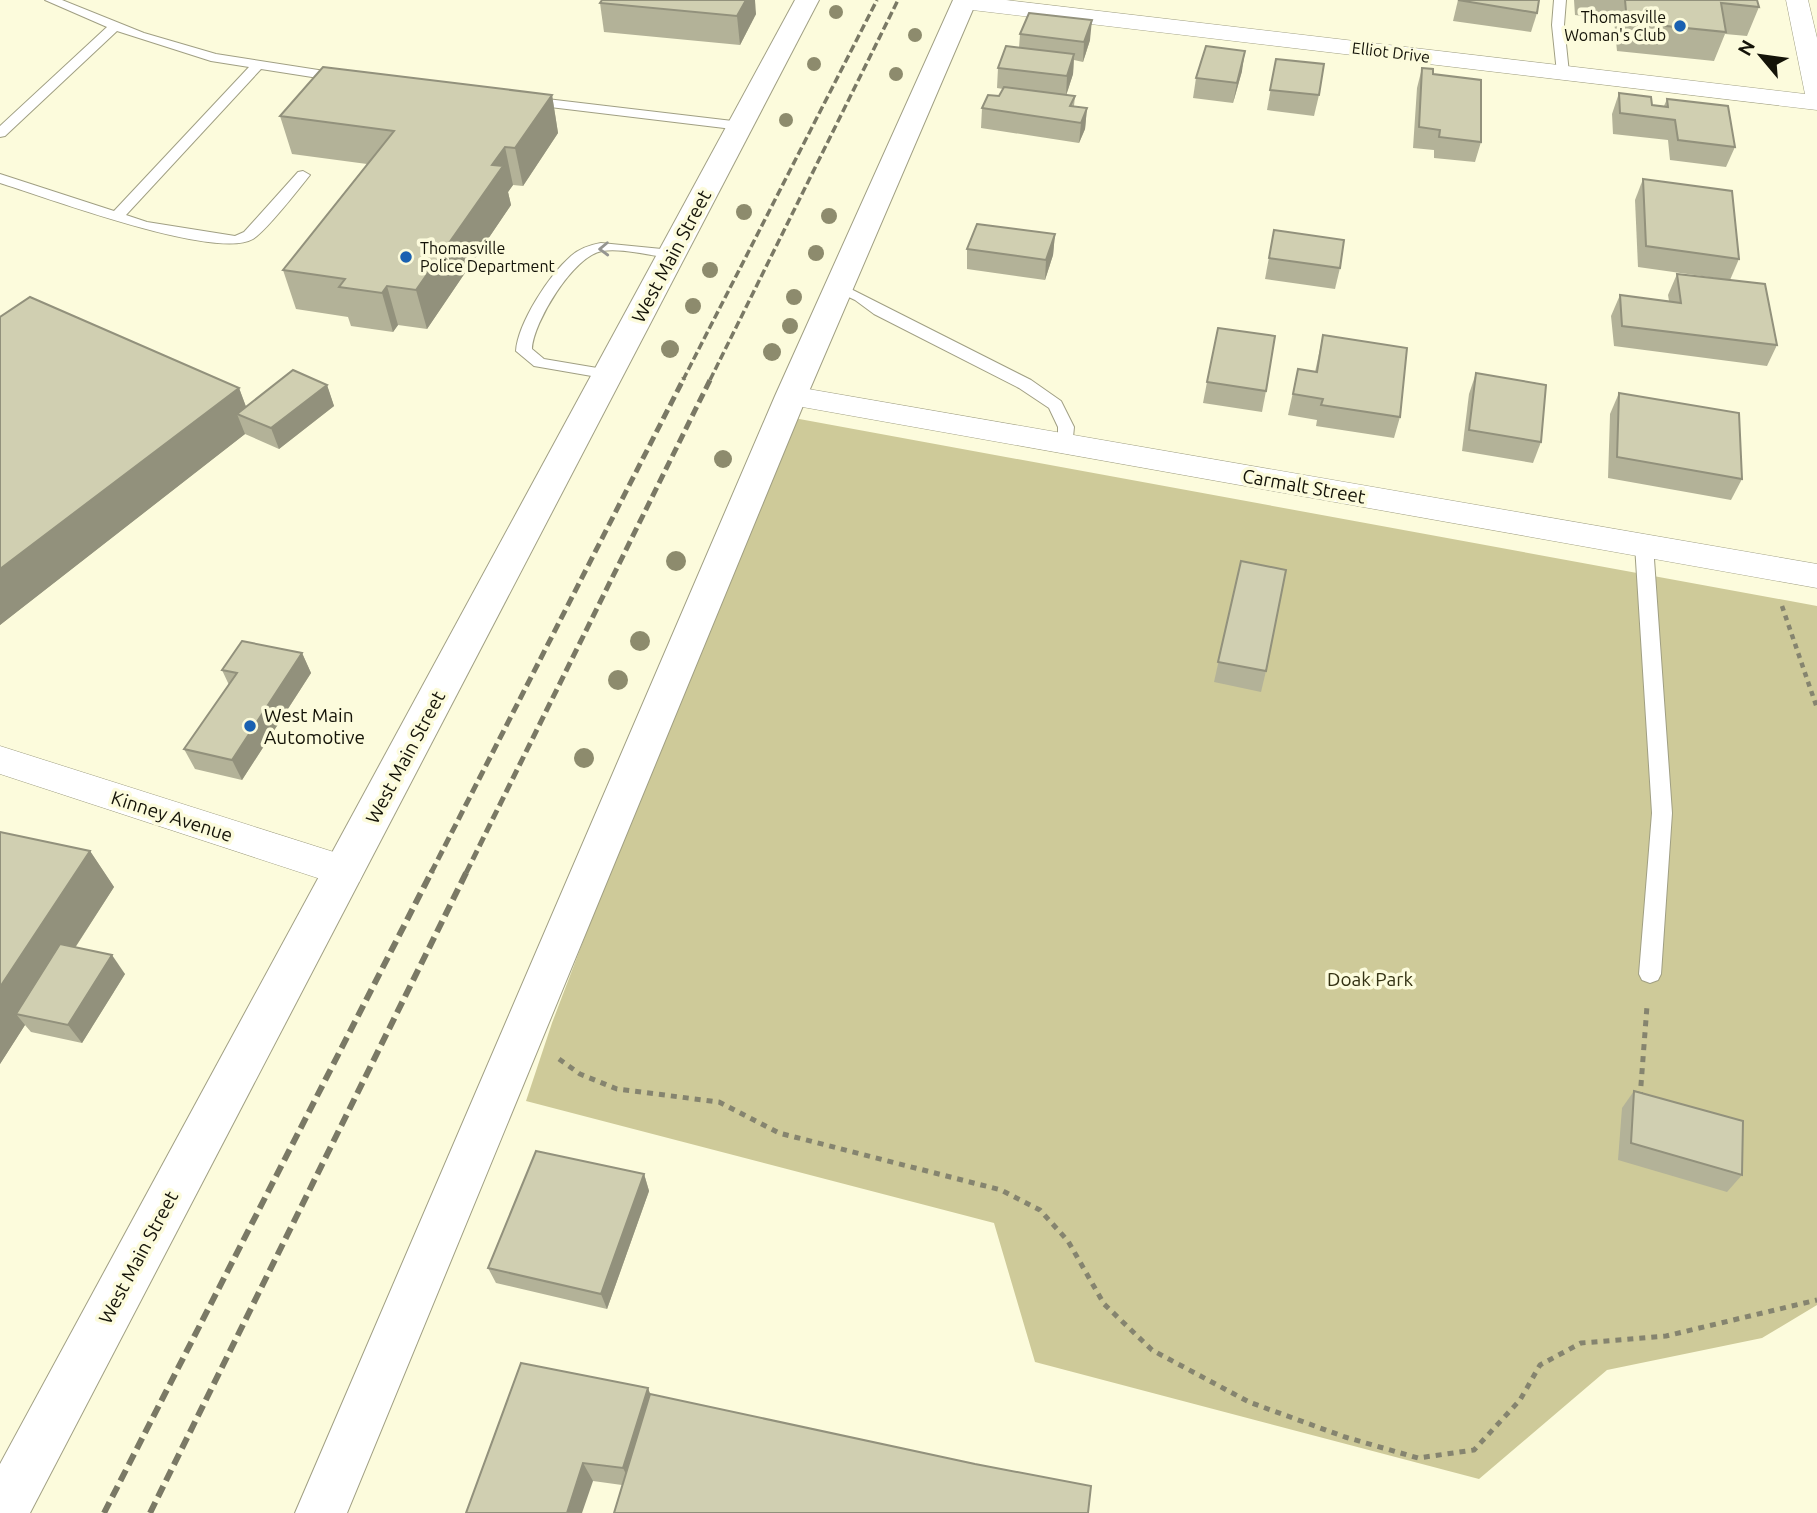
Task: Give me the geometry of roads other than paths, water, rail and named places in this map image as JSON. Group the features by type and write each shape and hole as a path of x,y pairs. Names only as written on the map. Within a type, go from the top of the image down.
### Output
{"main road":[{"name":"West Main Street","path":"2,1513 807,0"},
{"path":"321,1513 791,396 965,1"}],"street":[{"path":"1797,0 1817,93"},
{"name":"Elliot Drive","path":"965,1 1817,103"},
{"name":"Carmalt Street","path":"791,396 1817,576"},
{"name":"Kinney Avenue","path":"0,760 345,871"}],"lane":[{"path":"51,0 115,26 215,58 354,79"},
{"path":"1560,0 1558,25 1563,73"},
{"path":"0,132 115,26"},
{"path":"116,217 257,66"},
{"path":"514,99 741,126"},
{"path":"0,178 145,226 236,240 249,235 303,175"},
{"path":"609,374 539,363 524,351 525,336 570,262 584,251 601,247 672,254"},
{"path":"839,287 860,297 879,311 1025,384 1055,405 1066,427 1066,444"},
{"path":"1644,545 1662,813 1650,974"}],"railway":[{"path":"683,380 877,0"},
{"path":"710,380 898,0"},
{"path":"431,873 684,378"},
{"path":"466,873 711,378"},
{"path":"104,1513 432,871"},
{"path":"150,1513 467,871"}],"place":[{"name":"Thomasville Woman's Club","path":"1680,26"},
{"name":"Thomasville Police Department","path":"406,257"},
{"name":"West Main Automotive","path":"250,726"}],"park label":[{"name":"Doak Park","path":"1370,979"}]}
